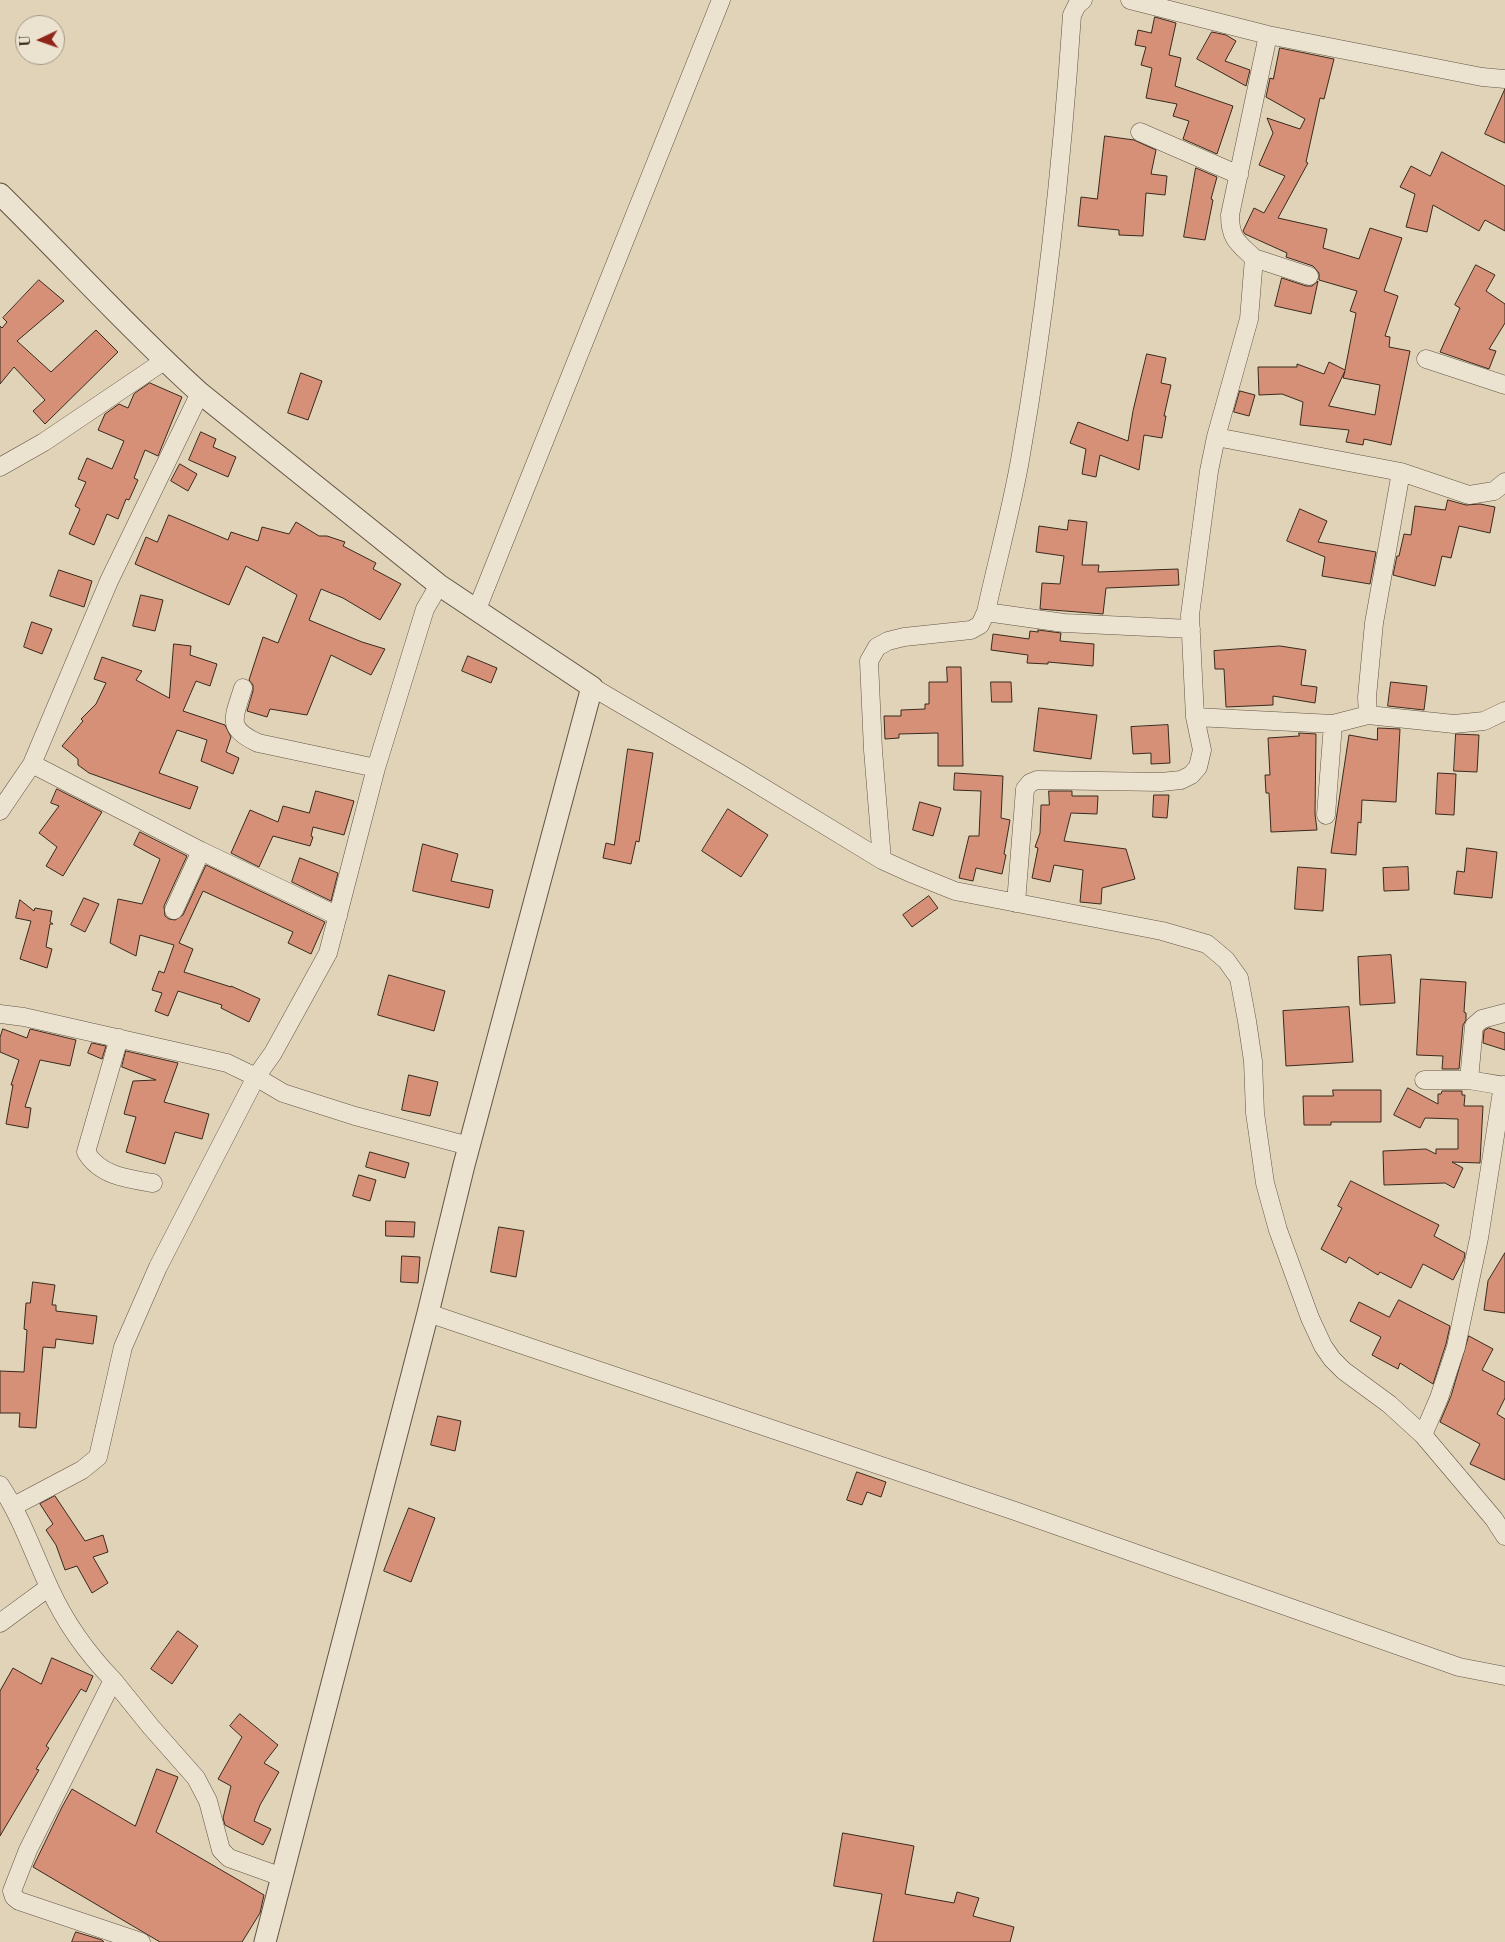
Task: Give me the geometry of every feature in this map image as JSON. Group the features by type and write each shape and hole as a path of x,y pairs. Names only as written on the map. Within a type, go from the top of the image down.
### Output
{"street":[{"path":"477,609 721,0"},
{"path":"882,860 873,750 869,661 877,647 888,641 904,637 971,630 980,625 986,612 1020,462 1063,132 1072,16 1077,5 1083,0"},
{"path":"1130,0 1268,35 1482,77 1505,79"},
{"path":"1268,35 1230,215 1230,229 1234,240 1254,258 1309,276"},
{"path":"1140,132 1239,175"},
{"path":"0,194 164,361 200,394 439,585 592,687 882,860 955,891 1110,919 1207,944 1226,960 1239,978 1252,1053 1255,1113 1265,1183 1278,1230 1310,1318 1323,1346 1344,1371 1389,1404 1423,1435 1494,1519 1505,1536"},
{"path":"1016,903 1025,789 1030,783 1037,780 1161,782 1182,780 1191,775 1198,767 1202,750 1195,717 1190,615 1208,481 1216,437 1249,319 1254,258"},
{"path":"1426,360 1505,385"},
{"path":"0,467 44,442 164,361"},
{"path":"0,811 32,764 109,581 200,394"},
{"path":"1216,437 1401,472 1469,496 1494,491 1505,482"},
{"path":"1368,715 1367,697 1374,623 1401,472"},
{"path":"14,1506 82,1470 98,1457 123,1347 145,1295 256,1077 272,1053 328,953 376,768 425,610 439,585"},
{"path":"986,612 1064,623 1191,629"},
{"path":"265,1942 428,1313 469,1146 592,687"},
{"path":"243,688 235,718 236,727 242,736 258,743 376,768"},
{"path":"1195,717 1333,724 1368,715 1454,724 1484,721 1505,710"},
{"path":"1326,815 1333,724"},
{"path":"32,764 201,851 338,916"},
{"path":"174,910 201,851"},
{"path":"1469,1080 1474,1026 1482,1019 1505,1013"},
{"path":"0,1014 24,1017 227,1063 283,1093 346,1114 469,1146"},
{"path":"119,1038 86,1152 92,1162 106,1172 153,1184"},
{"path":"1423,1435 1439,1398 1456,1347 1479,1238 1504,1085 1469,1080 1424,1080"},
{"path":"428,1313 1015,1511 1460,1667 1505,1676"},
{"path":"0,1485 14,1506 59,1608 95,1661 196,1778 208,1801 221,1850 229,1858 282,1877"},
{"path":"0,1623 49,1587"},
{"path":"113,1680 28,1850 12,1891 14,1897 19,1901 141,1942"}],"building":[{"path":"1155,17 1176,23 1169,55 1181,58 1175,86 1233,106 1217,154 1183,139 1189,121 1173,116 1177,104 1146,98 1152,68 1141,65 1146,47 1135,45 1138,30 1151,33"},
{"path":"1212,32 1226,35 1236,41 1225,61 1250,70 1246,86 1197,59"},
{"path":"1280,48 1334,59 1324,99 1320,98 1306,162 1308,163 1278,218 1327,229 1323,248 1359,259 1370,228 1402,238 1384,291 1398,296 1385,336 1390,337 1389,347 1410,351 1391,445 1364,439 1363,445 1346,442 1349,430 1300,425 1303,402 1282,394 1259,395 1258,367 1297,367 1297,364 1324,374 1329,362 1345,370 1356,313 1350,311 1357,291 1319,280 1319,273 1313,266 1286,257 1287,253 1245,234 1243,231 1254,208 1264,213 1285,176 1259,165 1273,133 1267,118 1300,129 1305,119 1266,97 1270,78 1273,79","holes":["1345,371 1343,378 1380,385 1375,415 1329,406"]},
{"path":"1505,89 1505,143 1485,134"},
{"path":"1105,136 1134,140 1156,150 1151,174 1167,176 1165,195 1146,193 1143,236 1119,235 1119,230 1078,226 1081,197 1097,199"},
{"path":"1442,152 1505,186 1505,231 1485,220 1479,231 1433,205 1427,232 1406,227 1415,194 1400,187 1411,166 1430,176"},
{"path":"1196,168 1217,177 1211,199 1213,200 1205,240 1184,237"},
{"path":"1476,265 1495,275 1486,291 1505,304 1505,323 1489,349 1496,351 1489,369 1440,352 1460,308 1455,305"},
{"path":"1282,278 1306,286 1312,286 1318,281 1311,314 1275,306"},
{"path":"39,280 64,301 17,341 51,372 96,330 118,352 45,424 33,411 45,400 14,367 0,384 0,326 2,328 7,322 3,318"},
{"path":"1147,354 1166,358 1161,383 1171,385 1164,416 1166,416 1162,438 1144,435 1139,470 1100,455 1096,477 1082,474 1086,449 1070,443 1078,422 1128,441 1133,411"},
{"path":"301,373 322,381 308,420 288,413"},
{"path":"150,383 182,397 158,456 145,450 134,478 138,480 129,500 126,499 118,519 107,514 94,545 69,534 80,509 75,506 86,482 78,479 87,458 112,469 124,441 98,430 105,414 119,404 128,408 134,394"},
{"path":"1240,391 1255,395 1249,416 1234,412"},
{"path":"201,432 216,439 213,447 236,457 228,477 189,460"},
{"path":"180,464 197,474 188,491 171,481"},
{"path":"1448,500 1466,505 1480,504 1495,507 1490,533 1459,526 1451,558 1442,556 1435,586 1393,575 1404,534 1411,535 1415,506 1445,510"},
{"path":"1300,509 1327,521 1318,542 1376,552 1370,584 1322,576 1325,557 1287,541"},
{"path":"169,515 228,540 231,532 258,541 262,527 289,534 296,522 319,536 327,536 345,542 343,546 376,563 373,569 401,584 380,620 343,598 321,589 309,620 362,642 385,649 371,675 331,655 307,715 270,709 267,717 247,711 253,691 253,685 249,680 263,637 278,643 297,595 246,566 229,605 135,564 146,537 157,542"},
{"path":"1069,520 1087,522 1082,565 1099,565 1098,572 1178,569 1179,585 1106,588 1103,614 1040,609 1042,583 1060,584 1064,556 1036,552 1039,526 1067,530"},
{"path":"59,570 92,581 84,607 50,596"},
{"path":"141,595 163,600 155,631 133,626"},
{"path":"32,622 52,629 42,654 24,647"},
{"path":"1038,630 1061,633 1060,641 1094,644 1093,666 1048,662 1048,664 1027,663 1028,655 991,650 993,634 1029,639 1030,631 1038,632"},
{"path":"174,644 191,646 190,655 217,664 210,686 196,681 183,711 225,725 231,737 226,752 239,758 233,774 201,761 207,740 177,730 159,773 198,787 190,809 89,773 78,765 78,759 62,746 83,721 81,719 96,704 106,683 94,679 102,657 142,671 136,680 169,698"},
{"path":"1280,646 1306,650 1301,685 1317,687 1315,703 1273,696 1273,705 1226,707 1224,669 1215,669 1214,651"},
{"path":"468,656 497,668 491,683 462,671"},
{"path":"947,667 961,667 963,766 938,766 938,733 899,734 899,738 885,739 884,716 901,716 901,710 925,709 925,704 929,704 929,682 947,682"},
{"path":"991,682 1011,682 1012,702 992,702"},
{"path":"1391,682 1427,686 1424,710 1388,706"},
{"path":"1039,708 1097,715 1091,759 1034,751"},
{"path":"1168,725 1170,763 1151,764 1151,753 1133,754 1131,727"},
{"path":"1378,728 1400,729 1396,802 1362,800 1361,823 1358,822 1356,855 1331,853 1349,735 1377,740"},
{"path":"1299,733 1316,734 1315,814 1317,830 1271,832 1269,793 1266,793 1265,775 1270,775 1268,738 1299,736"},
{"path":"1456,734 1479,735 1477,772 1454,771"},
{"path":"628,749 653,753 639,842 636,841 631,864 603,858 606,843 614,845"},
{"path":"955,773 1003,776 1001,818 1010,820 1002,874 976,868 973,881 959,878 969,836 979,836 981,791 954,790"},
{"path":"1438,773 1456,774 1454,815 1436,814"},
{"path":"57,789 102,812 63,876 46,866 57,847 39,833 59,806 51,803"},
{"path":"316,791 354,801 344,835 313,827 311,836 313,837 310,846 273,836 259,867 231,853 250,810 278,822 283,806 309,813"},
{"path":"1049,791 1072,791 1072,796 1098,796 1097,814 1071,813 1064,841 1126,849 1135,879 1102,888 1101,904 1080,902 1083,870 1054,865 1050,882 1032,878 1038,848 1035,847 1040,833 1041,805 1049,805"},
{"path":"1154,795 1169,795 1167,818 1153,817"},
{"path":"920,802 941,808 933,836 913,830"},
{"path":"728,809 768,835 741,877 702,851"},
{"path":"140,832 187,856 164,906 165,916 169,919 175,920 183,915 206,865 325,922 311,954 288,943 293,932 203,891 179,943 193,949 184,972 231,986 260,999 249,1022 221,1008 222,1005 178,991 168,1016 155,1011 162,993 152,990 159,971 164,973 174,945 140,935 136,956 110,943 118,899 142,904 160,859 134,845"},
{"path":"423,844 458,854 451,881 493,890 489,908 413,891"},
{"path":"1467,848 1497,852 1492,898 1454,894 1457,871 1464,872"},
{"path":"300,858 338,873 331,901 292,882"},
{"path":"1298,867 1326,869 1323,911 1295,909"},
{"path":"1408,867 1409,890 1384,891 1383,868"},
{"path":"929,896 938,908 912,927 903,915"},
{"path":"84,898 99,904 85,932 71,925"},
{"path":"20,900 34,911 35,908 52,911 50,922 53,924 50,924 46,947 52,949 47,968 20,959 31,921 16,918"},
{"path":"1391,955 1395,1003 1360,1005 1358,957"},
{"path":"389,975 445,991 434,1031 378,1015"},
{"path":"1421,979 1466,982 1464,1012 1466,1013 1466,1020 1463,1025 1459,1069 1442,1069 1443,1056 1417,1055"},
{"path":"1349,1007 1353,1062 1286,1066 1283,1011"},
{"path":"1489,1028 1505,1033 1505,1050 1483,1043 1484,1031"},
{"path":"3,1029 27,1038 30,1029 76,1040 70,1066 40,1060 25,1107 31,1108 28,1128 6,1124 13,1085 11,1085 19,1060 0,1052 0,1038"},
{"path":"92,1043 106,1046 102,1059 88,1053"},
{"path":"126,1051 178,1063 164,1102 209,1114 202,1139 175,1132 165,1164 126,1152 136,1117 124,1114 133,1081 156,1080 122,1067"},
{"path":"409,1075 438,1082 430,1116 402,1110"},
{"path":"1408,1088 1438,1104 1438,1094 1441,1094 1442,1091 1462,1091 1462,1095 1465,1095 1464,1106 1483,1106 1480,1163 1452,1162 1463,1168 1454,1188 1445,1183 1384,1185 1383,1151 1426,1149 1436,1154 1436,1149 1458,1149 1458,1119 1425,1118 1420,1128 1394,1115"},
{"path":"1333,1090 1381,1090 1381,1122 1331,1122 1331,1125 1304,1125 1303,1096 1333,1096"},
{"path":"370,1152 409,1163 405,1178 366,1167"},
{"path":"359,1175 376,1180 370,1201 353,1196"},
{"path":"1351,1181 1439,1225 1434,1236 1465,1253 1464,1259 1453,1280 1423,1264 1411,1288 1380,1272 1378,1275 1349,1257 1346,1263 1321,1249 1342,1208 1338,1206"},
{"path":"386,1221 415,1222 414,1237 386,1236"},
{"path":"499,1227 524,1231 516,1277 491,1272"},
{"path":"1505,1253 1505,1313 1484,1310 1488,1281"},
{"path":"402,1256 420,1257 418,1283 401,1282"},
{"path":"33,1282 55,1285 52,1305 56,1305 56,1311 97,1316 93,1344 56,1339 55,1348 43,1347 36,1428 19,1427 20,1413 0,1413 0,1371 24,1372 27,1330 24,1329 26,1303 30,1303"},
{"path":"1399,1300 1450,1326 1433,1384 1400,1363 1398,1369 1372,1355 1381,1337 1350,1321 1359,1302 1389,1317"},
{"path":"1469,1336 1493,1349 1482,1370 1505,1382 1505,1398 1497,1414 1505,1419 1505,1480 1470,1464 1480,1444 1440,1422 1451,1396"},
{"path":"438,1416 461,1421 455,1451 431,1445"},
{"path":"857,1472 886,1482 881,1497 867,1492 862,1505 847,1500"},
{"path":"55,1496 85,1541 103,1535 108,1552 93,1557 108,1583 92,1593 77,1566 65,1570 56,1545 46,1530 53,1524 40,1504"},
{"path":"409,1508 435,1518 411,1582 384,1571"},
{"path":"178,1631 198,1646 172,1684 151,1669"},
{"path":"52,1658 93,1676 86,1692 81,1689 46,1746 49,1748 36,1769 39,1770 0,1836 0,1691 13,1668 41,1684"},
{"path":"240,1714 278,1745 264,1763 279,1772 260,1805 254,1821 271,1829 263,1845 225,1825 223,1818 231,1786 218,1779 242,1737 230,1726"},
{"path":"157,1769 178,1777 156,1832 264,1895 260,1913 242,1942 160,1942 33,1867 72,1789 135,1826"},
{"path":"843,1833 914,1846 905,1894 954,1903 957,1892 979,1898 973,1916 1014,1927 1010,1942 873,1942 882,1894 834,1886"},
{"path":"76,1932 102,1940 104,1942 72,1942"}]}
